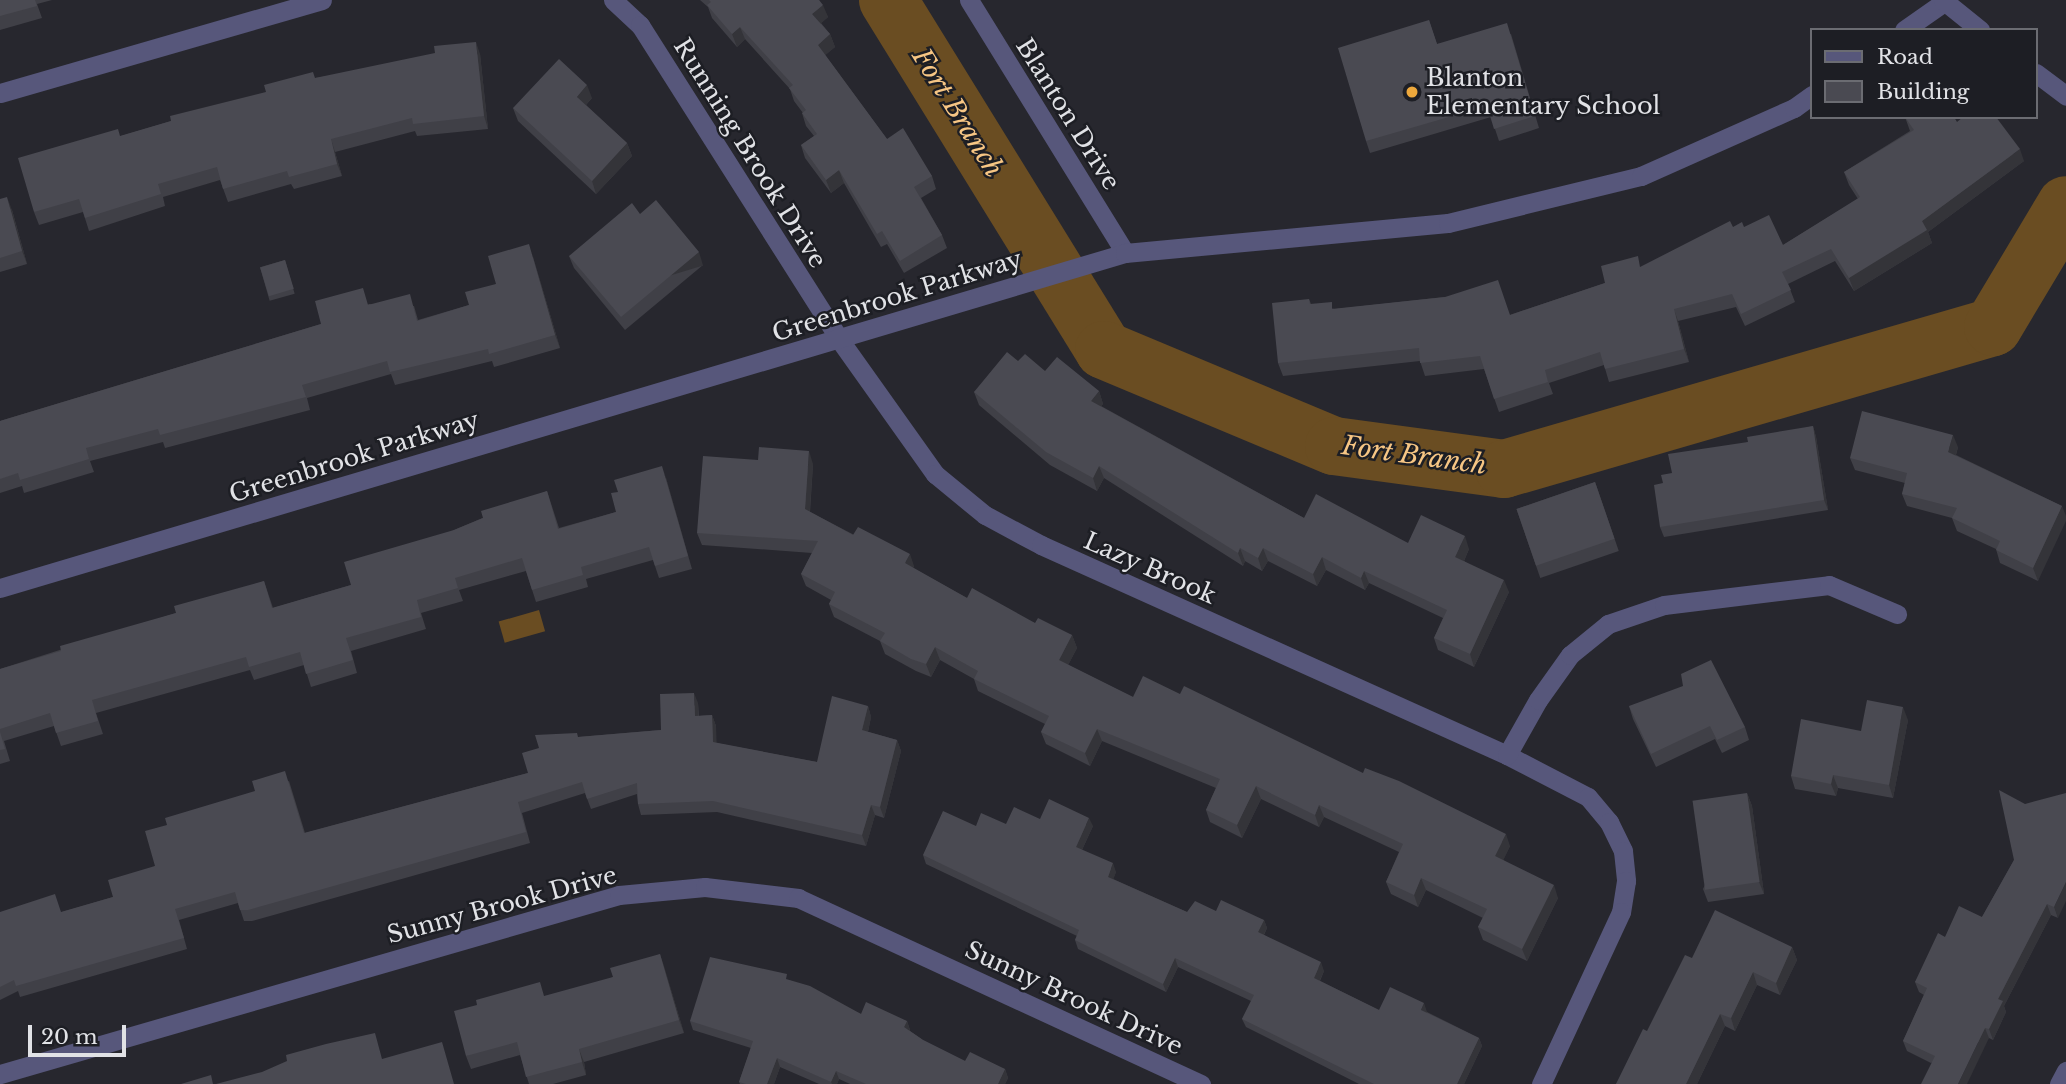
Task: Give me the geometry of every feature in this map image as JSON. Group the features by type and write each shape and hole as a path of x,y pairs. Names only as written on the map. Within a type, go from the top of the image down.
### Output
{"street":[{"path":"0,93 322,0"},
{"name":"Running Brook Drive","path":"613,0 640,26 839,339"},
{"name":"Blanton Drive","path":"969,0 1125,253"},
{"path":"1907,28 1943,1 1977,28"},
{"path":"2038,75 2066,96"},
{"name":"Greenbrook Parkway","path":"0,588 1125,253 1448,223 1641,176 1794,108 1811,96"},
{"name":"Lazy Brook","path":"839,339 935,474 985,514 1041,545 1507,755 1588,797 1609,822 1623,851 1626,881 1621,912 1541,1084"},
{"path":"1507,755 1538,700 1570,655 1608,624 1664,606 1829,585 1897,614"},
{"name":"Sunny Brook Drive","path":"0,1074 619,895 705,887 798,898 1200,1084"},
{"path":"2059,1084 2066,1071"}],"shaded area":[{"path":"539,610 545,631 505,643 499,622"}],"building":[{"path":"0,0 35,0 37,6 0,16"},
{"path":"709,0 819,0 823,5 812,14 830,34 818,45 887,139 903,128 932,176 914,187 942,235 900,261 882,231 877,234 839,170 826,180 801,145 817,134 802,113 806,110 789,88 793,85 740,27 732,34 707,5 711,2"},
{"path":"1429,20 1437,44 1507,23 1535,116 1494,129 1487,106 1366,141 1338,48"},
{"path":"476,42 484,116 413,124 412,118 331,139 337,164 289,177 287,171 223,189 217,167 158,184 161,194 85,218 79,199 34,212 18,158 118,129 120,136 171,121 170,116 266,92 264,85 313,72 315,78 435,53 434,46"},
{"path":"559,59 587,85 577,97 627,143 592,181 513,108"},
{"path":"1906,119 1955,119 1957,122 1961,119 1998,119 2020,149 1922,221 1927,230 1849,278 1831,249 1782,272 1791,290 1741,314 1732,294 1674,309 1684,349 1605,369 1600,352 1545,370 1548,382 1494,399 1480,356 1420,363 1419,348 1278,363 1272,303 1309,299 1310,304 1332,302 1332,309 1445,297 1498,280 1510,315 1605,283 1601,266 1638,256 1640,267 1730,221 1733,227 1742,222 1744,227 1769,215 1783,245 1860,197 1844,172 1914,130"},
{"path":"7,197 22,251 0,258 0,199"},
{"path":"656,200 699,252 621,317 569,256 632,203 640,214"},
{"path":"529,244 555,335 489,354 488,349 390,372 387,361 302,385 306,397 160,435 158,429 86,448 89,459 20,480 18,473 0,479 0,421 321,324 315,301 363,288 368,305 410,294 417,321 469,305 465,292 496,284 488,256"},
{"path":"285,260 294,289 269,296 260,268"},
{"path":"1007,352 1018,361 1025,354 1045,371 1057,357 1099,391 1091,401 1304,518 1316,494 1408,543 1421,515 1465,536 1455,557 1504,580 1470,654 1434,638 1447,610 1364,571 1361,578 1322,557 1313,574 1263,548 1258,558 1240,548 1238,553 1099,466 1093,478 1046,452 974,392"},
{"path":"1862,411 1953,435 1948,452 2062,506 2033,568 1996,550 2000,541 1952,518 1957,508 1902,494 1907,473 1850,458"},
{"path":"1813,426 1824,500 1660,527 1654,485 1663,483 1661,475 1672,473 1668,454 1748,442 1747,437"},
{"path":"759,447 809,451 805,509 853,535 858,527 910,554 905,563 967,598 972,588 1035,623 1038,618 1072,635 1059,660 1133,697 1143,676 1180,694 1184,686 1363,773 1365,768 1399,781 1506,834 1495,856 1554,885 1522,949 1478,927 1487,909 1421,878 1414,895 1386,882 1403,844 1319,805 1315,815 1256,786 1237,825 1206,810 1220,779 1097,729 1085,753 1041,732 1049,716 974,679 978,671 935,647 926,664 911,659 880,641 885,633 829,604 835,592 801,574 818,541 697,533 703,456 758,460"},
{"path":"662,466 688,556 655,566 649,547 581,567 583,575 532,590 522,558 455,578 458,588 417,600 421,617 346,638 353,660 306,674 300,652 249,667 246,657 92,700 98,721 56,733 50,713 0,729 0,669 61,651 60,646 176,613 174,606 264,581 272,608 351,585 344,562 454,530 483,518 481,511 547,491 558,529 616,512 611,493 618,492 614,480"},
{"path":"1595,482 1615,539 1536,566 1517,509"},
{"path":"1711,660 1745,727 1717,740 1710,726 1651,754 1629,706 1683,686 1681,674"},
{"path":"694,693 695,716 712,715 713,742 817,762 832,696 868,706 862,730 897,740 880,807 871,805 862,835 713,801 638,804 637,783 587,799 582,782 518,802 526,832 248,910 240,910 235,892 175,909 184,938 16,986 14,980 0,987 0,912 55,894 61,912 113,897 108,880 155,866 145,831 167,825 165,818 255,791 252,781 285,771 304,833 528,773 522,753 539,748 535,735 577,733 578,737 661,730 660,694"},
{"path":"1867,700 1903,707 1889,785 1833,775 1831,784 1791,776 1801,719 1861,731"},
{"path":"0,732 5,749 0,750"},
{"path":"1999,790 2025,804 2066,793 2066,882 2054,907 2047,904 1998,999 2003,1001 1989,1029 1985,1028 1958,1084 1921,1084 1935,1056 1903,1041 1927,988 1915,982 1938,933 1945,937 1959,906 1982,917 2014,860"},
{"path":"1747,793 1760,882 1705,890 1693,801"},
{"path":"1049,799 1089,818 1076,847 1113,863 1108,877 1187,912 1195,901 1216,911 1221,900 1264,920 1258,932 1321,962 1314,978 1379,1010 1390,987 1424,1003 1421,1010 1479,1038 1457,1084 1374,1084 1242,1019 1254,995 1175,958 1163,984 1075,940 1079,930 923,855 943,811 976,826 981,813 1006,824 1014,807 1040,819"},
{"path":"1715,910 1792,947 1776,983 1753,972 1731,1018 1720,1014 1686,1084 1616,1084 1643,1029 1647,1031 1685,955 1692,958"},
{"path":"660,954 679,1020 579,1049 582,1062 526,1077 517,1042 466,1056 454,1011 477,1005 476,1000 540,982 544,996 613,977 610,968"},
{"path":"710,957 787,974 786,979 810,986 861,1014 866,1002 907,1021 904,1027 923,1040 965,1061 970,1052 1005,1069 998,1084 866,1084 836,1071 831,1082 777,1058 767,1084 739,1082 753,1041 690,1021"},
{"path":"375,1033 382,1059 442,1042 454,1084 216,1084 262,1072 287,1061 286,1055"},
{"path":"211,1075 213,1084 181,1084"}],"waterway":[{"name":"Fort Branch","path":"888,0 1104,350 1334,446 1504,469 1993,327 2066,205"}],"place":[{"name":"Blanton Elementary School","path":"1412,92"}]}
